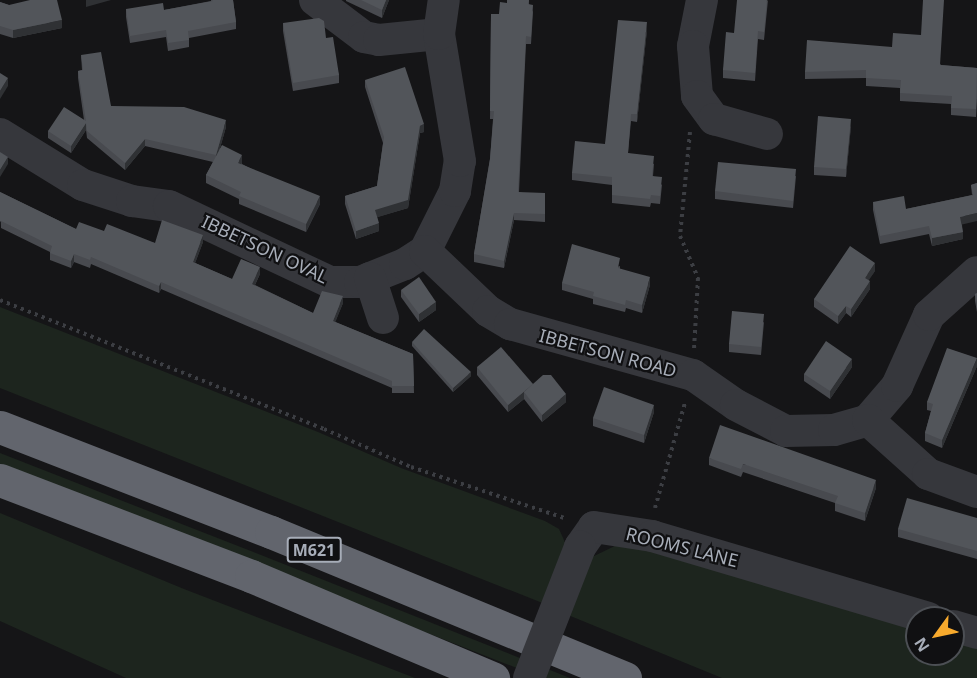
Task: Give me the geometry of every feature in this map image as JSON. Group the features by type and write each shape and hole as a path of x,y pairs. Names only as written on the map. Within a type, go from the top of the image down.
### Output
{"highway":[{"name":"M621","path":"0,427 271,532 625,678"},
{"name":"M621","path":"0,480 251,576 494,678"}],"street":[{"path":"315,0 364,37 379,40 439,34"},
{"path":"425,251 455,191 460,161 439,34 444,0"},
{"path":"702,0 693,46 697,116 767,134"},
{"name":"IBBETSON OVAL","path":"0,134 82,185 132,201 169,206 330,282 370,278 425,251"},
{"name":"IBBETSON ROAD","path":"425,251 488,311 510,324 693,375 736,405 786,431 834,430 868,420"},
{"path":"975,488 927,474 868,420 897,386 929,315 977,272"},
{"path":"370,278 383,318"},
{"name":"ROOMS LANE","path":"587,537 652,536 905,611"},
{"path":"529,678 587,537"}],"path":[{"path":"652,536 655,508 693,375 698,278 680,236 697,116"},
{"path":"0,300 587,537"}],"shaded area":[{"path":"0,307 318,432 401,468 545,521 559,529 568,549 545,604 0,388"},
{"path":"0,453 570,678 542,678 87,499 0,464"},
{"path":"0,513 184,589 415,678 126,678 0,621"},
{"path":"623,542 905,623 905,666 965,666 965,639 977,642 977,678 722,678 568,615 590,558"}],"building":[{"path":"30,0 57,0 62,20 13,30 0,26 0,2 9,5"},
{"path":"212,0 233,0 236,22 188,31 189,40 168,43 166,30 130,36 126,9 163,3 164,10"},
{"path":"361,0 386,0 382,10"},
{"path":"507,0 529,0 528,4 533,5 531,37 526,36 518,192 545,193 545,214 514,213 504,261 474,254 490,159 494,111 490,111 491,14 499,14 500,2 507,3"},
{"path":"737,0 767,0 764,32 758,31 755,73 723,70 726,32 734,33"},
{"path":"923,0 944,0 940,65 977,68 976,109 951,108 952,96 900,93 901,80 866,78 866,70 805,72 807,40 892,47 893,33 921,35"},
{"path":"319,18 324,21 326,38 333,37 339,75 293,83 283,23"},
{"path":"618,20 647,22 637,114 631,114 628,153 654,156 652,176 662,177 660,196 651,195 650,199 612,195 612,177 572,173 575,141 605,144"},
{"path":"101,52 111,106 184,107 226,120 216,155 145,139 125,163 87,131 86,123 71,146 48,131 64,107 86,121 78,71 83,70 81,55"},
{"path":"405,67 424,124 420,126 408,200 375,210 379,223 356,231 345,196 377,186 384,137 365,80"},
{"path":"0,73 8,78 0,91"},
{"path":"818,116 851,119 846,169 814,167"},
{"path":"222,145 242,155 238,163 320,196 306,224 239,196 241,192 206,175"},
{"path":"0,152 8,157 0,170"},
{"path":"718,162 796,169 793,201 715,191"},
{"path":"977,183 977,213 960,217 963,232 932,238 929,226 880,236 873,202 904,196 906,209 973,195 971,185"},
{"path":"0,192 76,229 79,222 104,231 107,224 155,243 162,220 203,235 193,262 232,279 241,259 260,267 252,284 313,313 322,291 343,296 333,321 413,354 414,386 392,386 392,381 161,282 159,286 91,257 90,260 74,254 71,261 50,253 52,246 0,222"},
{"path":"572,244 620,258 618,268 650,277 642,305 626,300 625,305 593,296 594,292 562,283"},
{"path":"850,246 875,263 865,278 870,281 851,309 846,306 838,316 814,299"},
{"path":"419,277 436,302 419,314 401,290"},
{"path":"732,311 764,314 761,347 729,344"},
{"path":"424,329 471,372 453,388 412,342"},
{"path":"826,341 852,359 830,391 804,374"},
{"path":"501,347 533,384 508,405 477,367"},
{"path":"947,348 977,358 942,440 925,433 933,404 927,402"},
{"path":"543,375 551,375 566,394 542,415 524,392"},
{"path":"604,387 654,405 644,435 593,418"},
{"path":"720,425 876,480 865,513 835,503 838,496 743,464 741,469 709,458"},
{"path":"907,498 977,518 977,551 898,529"}]}
